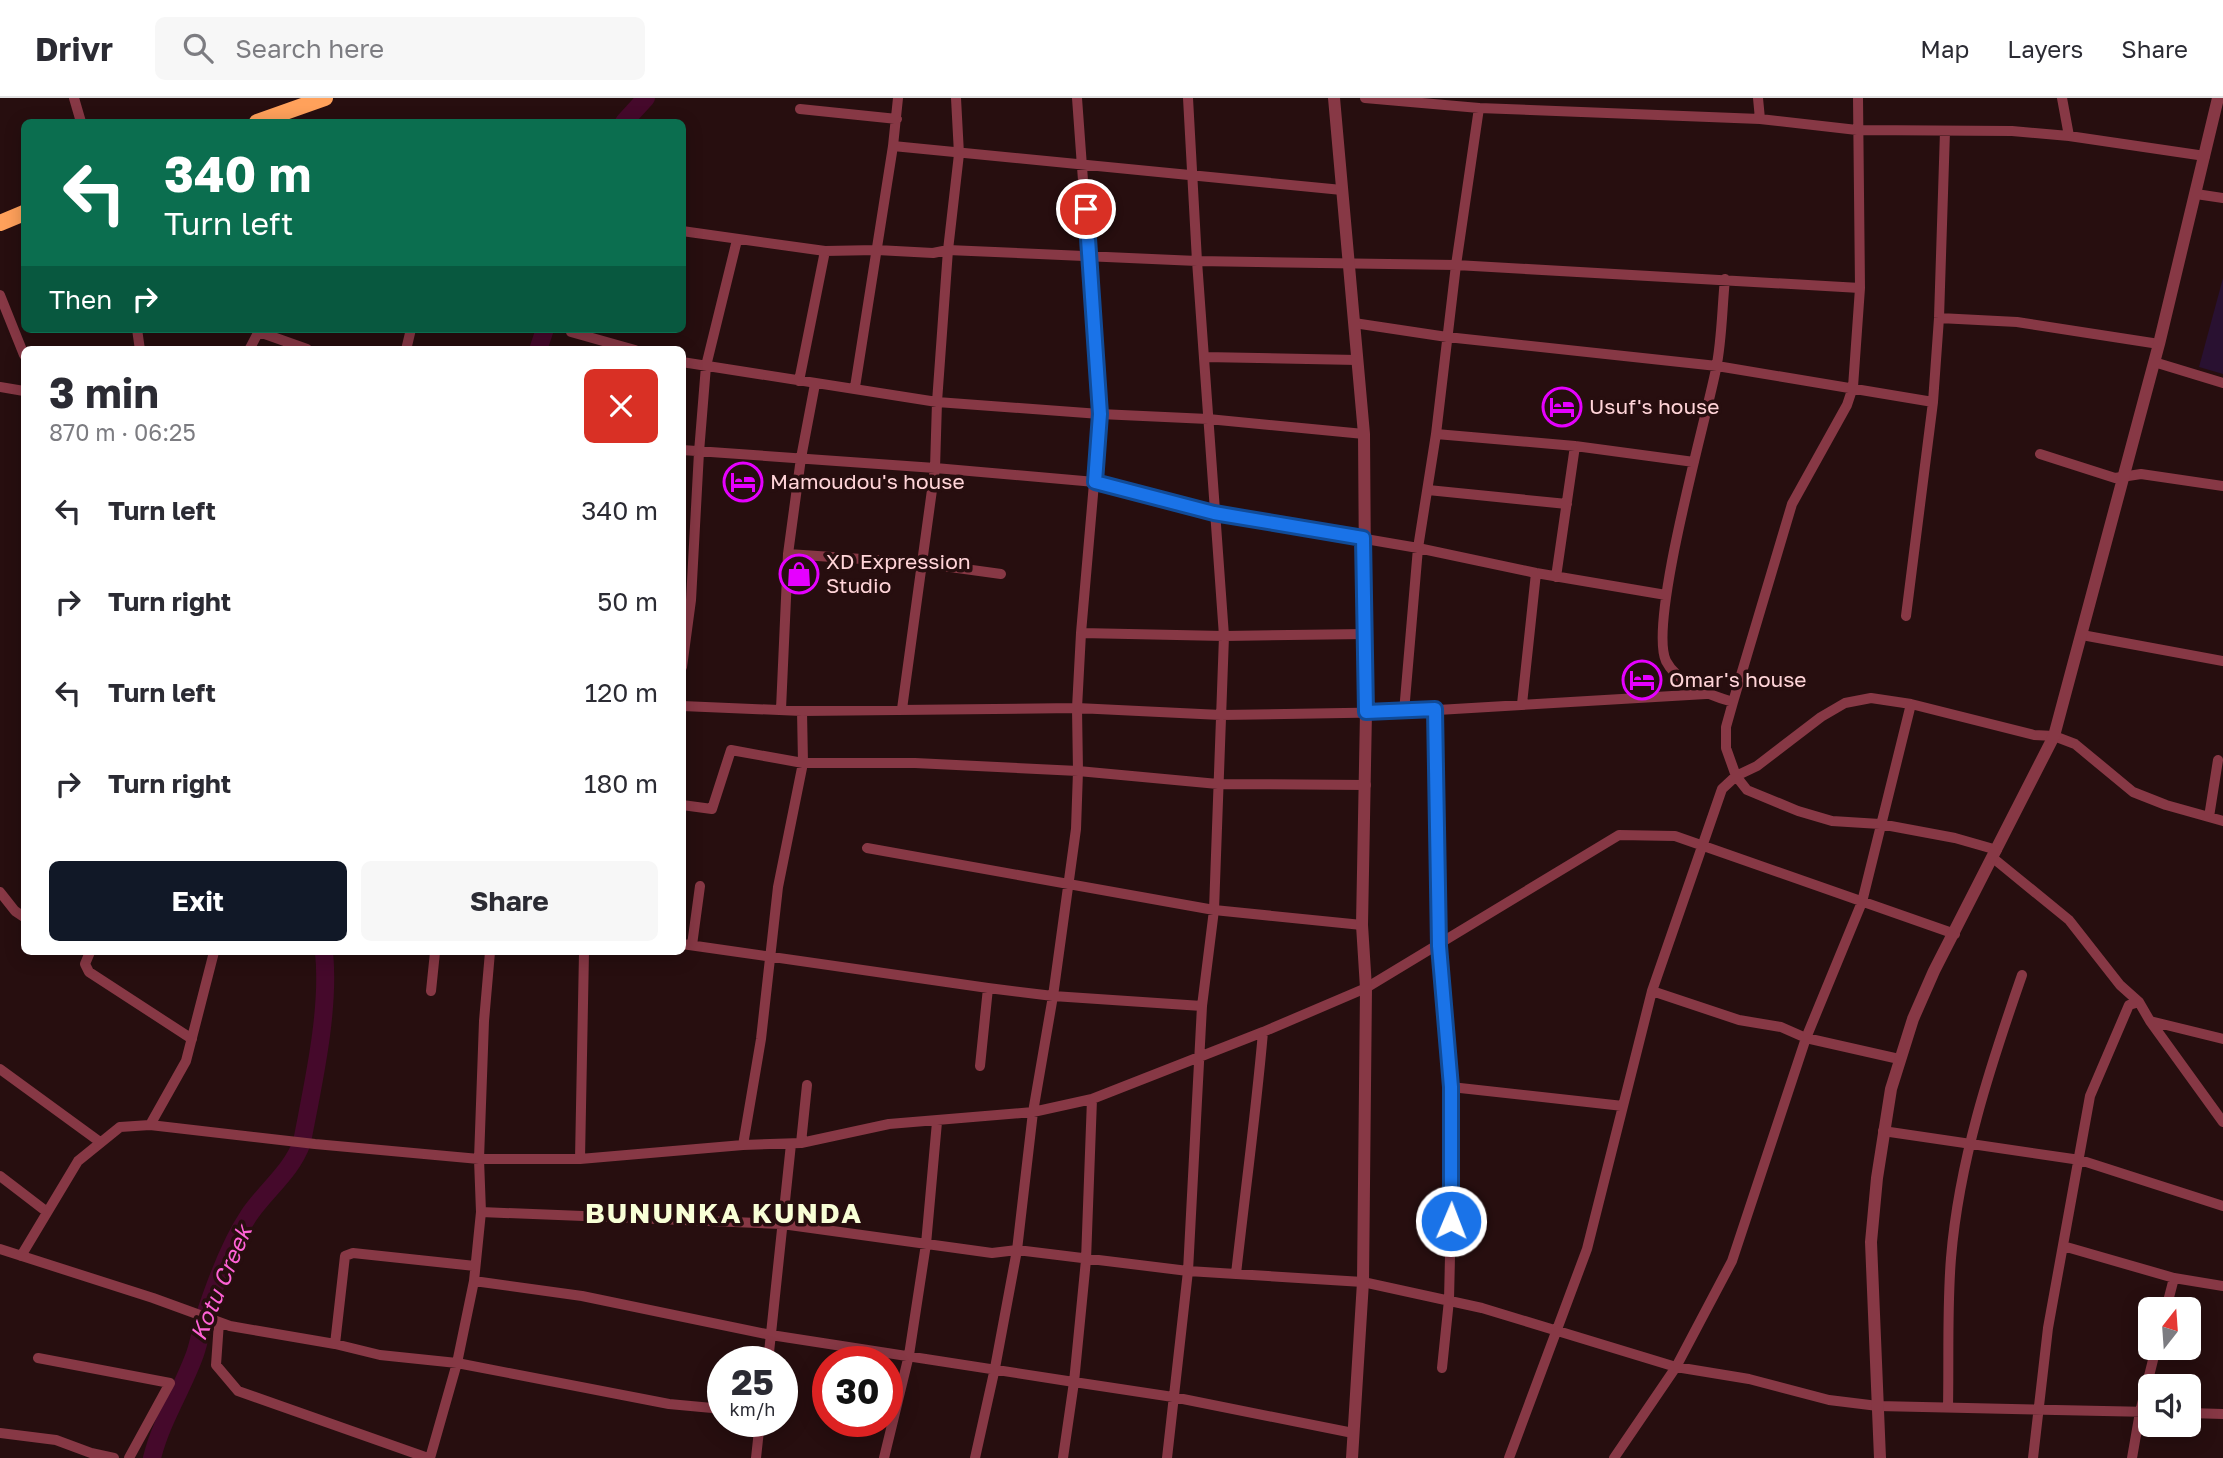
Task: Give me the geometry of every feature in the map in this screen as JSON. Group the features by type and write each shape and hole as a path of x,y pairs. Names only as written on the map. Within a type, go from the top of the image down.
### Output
{"main road":[{"path":"276,119 325,98"},
{"path":"0,223 21,214"}],"street":[{"path":"74,98 80,119"},
{"path":"855,387 893,146 898,98"},
{"path":"902,709 935,468 948,250 959,154 956,98"},
{"path":"975,1458 1017,1250 1033,1112 1053,996 1076,829 1081,633 1100,414 1077,98"},
{"path":"1167,1458 1188,1271 1202,1006 1214,910 1224,636 1188,98"},
{"path":"1334,98 1364,434 1366,785 1362,925 1366,988 1363,1282 1352,1458"},
{"path":"1365,98 1442,101 1479,108 1759,119 1857,130 2012,131 2069,136 2205,156"},
{"path":"1758,98 1759,119"},
{"path":"1858,98 1860,288 1853,387 1847,405 1792,504 1726,727 1726,748 1736,776 1747,790 1798,811 1832,821 1880,824 1955,838 1995,854 2069,920 2120,985 2139,1002 2223,1122"},
{"path":"2063,98 2069,136"},
{"path":"1880,1458 1872,1213 1883,1131 1899,1059 1934,971 2054,736 2159,344 2218,98"},
{"path":"1404,712 1418,548 1436,434 1456,265 1479,108"},
{"path":"800,109 897,119"},
{"path":"1906,616 1933,402 1939,318 1945,131"},
{"path":"893,146 1342,190"},
{"path":"2196,194 2223,198"},
{"path":"686,232 825,251 933,253 948,250 1197,261 1456,265 1860,288"},
{"path":"686,637 691,600 706,366 737,240"},
{"path":"799,381 825,251"},
{"path":"1725,279 1717,366 1666,595 1663,645 1666,661 1675,673 1706,694 1733,702"},
{"path":"0,295 21,348"},
{"path":"1939,318 2017,322 2159,344"},
{"path":"1354,323 1447,337 1717,366 1933,402"},
{"path":"267,333 300,346"},
{"path":"575,333 621,346"},
{"path":"1204,356 1357,360"},
{"path":"2154,362 2223,383"},
{"path":"686,363 815,384 855,387 937,402 1208,419 1364,434"},
{"path":"780,709 788,554 801,458 815,384"},
{"path":"0,387 21,390"},
{"path":"1436,434 1575,446 1695,462"},
{"path":"1556,577 1575,446"},
{"path":"686,450 1095,482 1214,513 1666,595"},
{"path":"2040,454 2107,477 2124,478 2141,474 2223,486"},
{"path":"1427,490 1567,504"},
{"path":"788,554 921,564 1001,574"},
{"path":"1522,704 1536,573"},
{"path":"1081,633 1224,636 1366,634"},
{"path":"2082,635 2223,661"},
{"path":"686,706 802,711 1077,708 1221,715 1404,712 1706,694"},
{"path":"1509,1458 1587,1249 1652,990 1722,789 1736,776 1757,766 1821,717 1845,704 1871,698 1911,704 2035,735 2054,736 2075,744 2133,792 2166,805 2223,821"},
{"path":"1614,1458 1676,1367 1731,1261 1806,1038 1862,902 1911,704"},
{"path":"1435,709 1439,946 1451,1087 1452,1169 1449,1300 1442,1368"},
{"path":"743,1145 761,1039 778,887 803,763 802,711"},
{"path":"686,806 712,809 732,750 803,763 915,763 1078,771 1218,784 1366,785"},
{"path":"2209,817 2218,760"},
{"path":"21,1256 78,1161 120,1127 150,1125 479,1159 580,1159 796,1143 889,1124 1033,1112 1092,1098 1263,1032 1366,988 1619,835 1675,836 1955,934"},
{"path":"867,849 1214,910 1362,925"},
{"path":"699,886 687,944 1053,996 1202,1006"},
{"path":"0,892 21,915"},
{"path":"150,1125 180,1076 213,955"},
{"path":"431,991 435,955"},
{"path":"219,1322 216,1365 238,1391 429,1458 457,1363 474,1281 481,1212 479,1159 484,1021 490,955"},
{"path":"580,1159 584,955"},
{"path":"88,956 85,967 89,972 192,1039"},
{"path":"1948,1407 1951,1259 1958,1200 1995,1052 2022,975"},
{"path":"980,1066 988,988"},
{"path":"1652,990 1738,1020 1781,1027 1806,1038 1899,1059"},
{"path":"2033,1458 2048,1328 2091,1096 2129,1005 2139,1002"},
{"path":"2150,1021 2223,1039"},
{"path":"1236,1274 1263,1032"},
{"path":"0,1069 100,1142"},
{"path":"770,1346 782,1224 807,1085"},
{"path":"1451,1087 1623,1106"},
{"path":"1063,1458 1074,1382 1086,1259 1092,1098"},
{"path":"884,1458 909,1355 926,1244 937,1122"},
{"path":"1883,1131 2080,1160 2223,1206"},
{"path":"0,1176 47,1212"},
{"path":"481,1212 782,1224 992,1253 1017,1250 1188,1271 1363,1282 1449,1300 1556,1329 1676,1367 1749,1379 1829,1400 1878,1406 2138,1412"},
{"path":"2063,1246 2174,1278 2223,1286"},
{"path":"0,1250 153,1297 230,1326 335,1344 380,1355 457,1363 669,1404 707,1408"},
{"path":"335,1344 345,1256 353,1253 475,1266"},
{"path":"2169,1297 2174,1278"},
{"path":"474,1281 582,1296 771,1335 1173,1397 1353,1433"},
{"path":"38,1358 170,1383 129,1458"},
{"path":"2201,1414 2223,1415"},
{"path":"0,1433 56,1440 114,1458"},
{"path":"756,1458 758,1437"},
{"path":"2133,1458 2138,1437"}],"shaded area":[{"path":"2223,278 2223,374 2199,367"}],"waterway":[{"name":"Kotu Creek","path":"627,119 646,98"},
{"name":"Kotu Creek","path":"539,346 544,333"},
{"name":"Kotu Creek","path":"152,1458 195,1354 208,1305 229,1252 249,1215 292,1162 302,1142 323,1022 324,955"}],"place":[{"name":"Usuf's house","path":"1562,407"},
{"name":"Mamoudou's house","path":"743,482"},
{"name":"XD Expression Studio","path":"799,574"},
{"name":"Omar's house","path":"1642,680"}],"district":[{"name":"BUNUNKA KUNDA","path":"724,1213"}],"route":[{"path":"1086,209 1100,414 1095,482 1214,513 1363,538 1366,712 1435,709 1439,946 1451,1087 1451,1221"}]}
